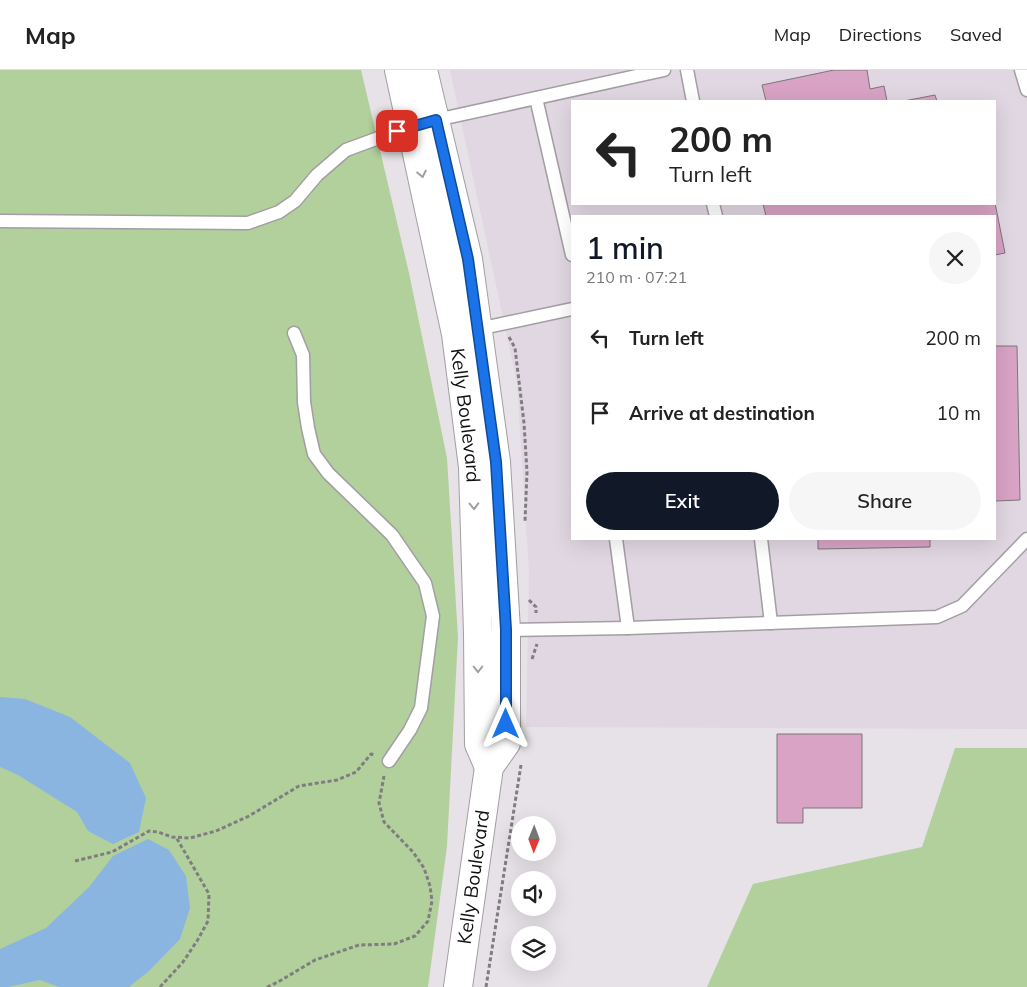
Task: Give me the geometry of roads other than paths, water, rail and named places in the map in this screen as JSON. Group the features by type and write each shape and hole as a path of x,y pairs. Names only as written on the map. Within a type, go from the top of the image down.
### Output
{"street":[{"name":"Kelly Boulevard","path":"399,70 423,123 468,259 496,462 506,630 506,743 489,766 458,987"},
{"name":"Kelly Boulevard","path":"423,70 423,123 456,334 473,467 479,744 489,766"}],"lane":[{"path":"0,221 248,223 279,212 295,201 317,175 346,150 423,123 664,70"},
{"path":"687,70 693,100"},
{"path":"1021,70 1027,90"},
{"path":"536,98 571,251"},
{"path":"478,328 571,309"},
{"path":"294,334 304,355 304,402 314,454 328,473 392,535 425,583 433,616 421,708 410,730 389,761"},
{"path":"506,630 628,628 937,617 962,606 1027,539"},
{"path":"616,540 628,628"},
{"path":"760,540 771,623"}],"water":[{"path":"0,697 25,699 70,717 130,763 146,798 139,832 113,844 88,831 77,812 18,775 0,767"},
{"path":"148,839 169,850 186,876 190,908 180,939 149,971 129,987 59,987 40,980 0,987 0,949 46,928 89,887 113,856"}]}
